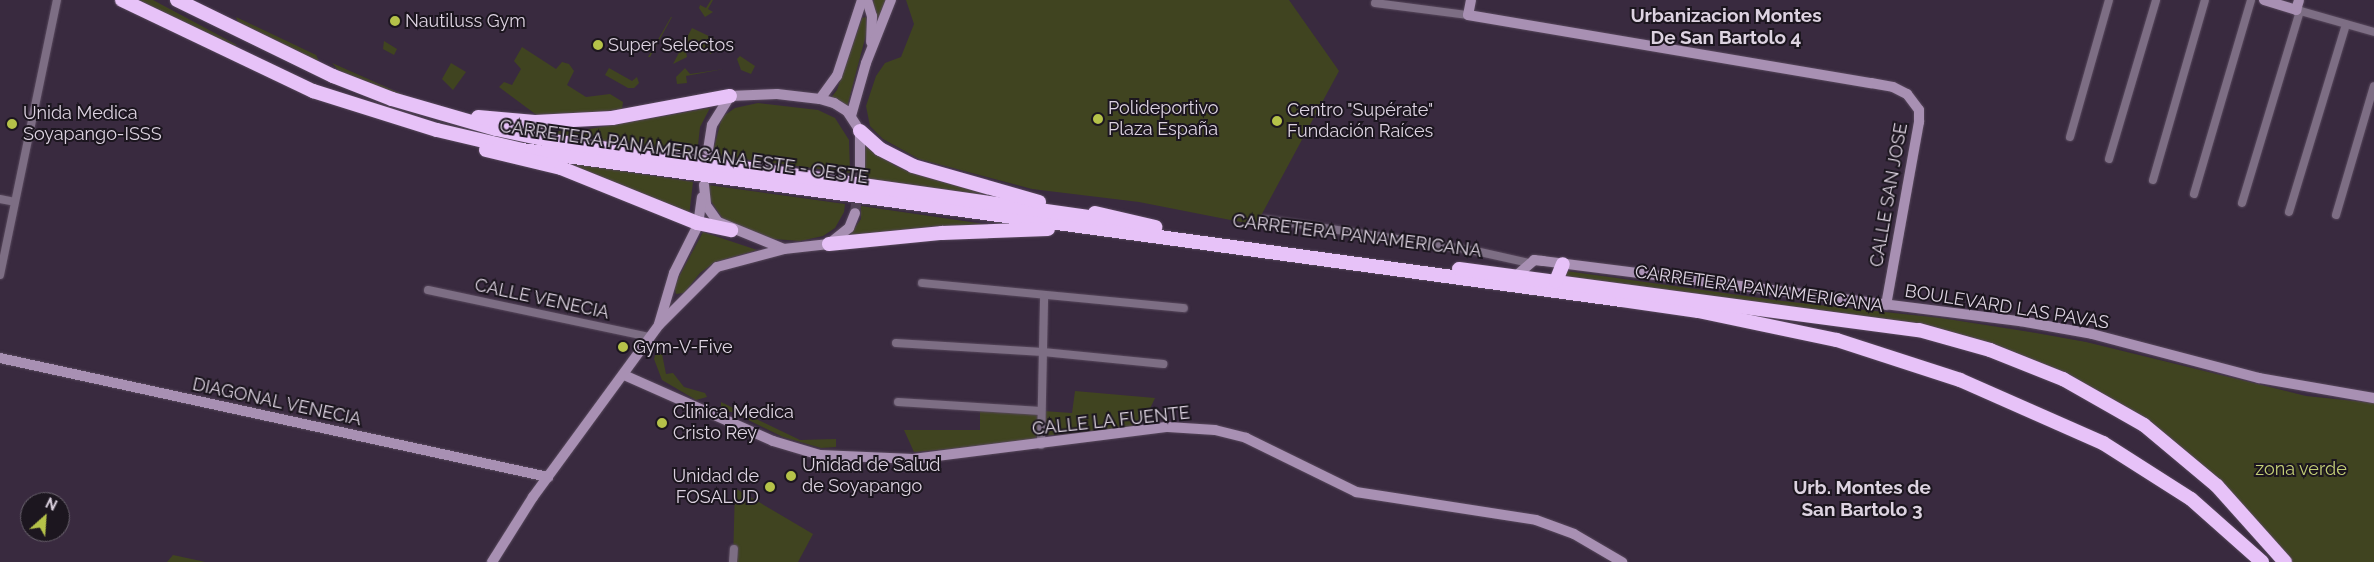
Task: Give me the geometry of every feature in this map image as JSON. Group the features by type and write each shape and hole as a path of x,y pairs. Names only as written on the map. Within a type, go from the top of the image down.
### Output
{"highway":[{"name":"CARRETERA PANAMERICANA ESTE - OESTE","path":"122,0 313,91 437,130 560,156 1118,231"},
{"name":"CARRETERA PANAMERICANA ESTE - OESTE","path":"177,0 320,71 413,106 552,141 1155,227"},
{"path":"313,91 343,107 419,132 561,168 698,223 731,230"},
{"path":"413,106 488,118 552,122 612,118 730,96"},
{"path":"860,131 880,149 913,166 1040,202 1155,227"},
{"name":"CARRETERA PANAMERICANA","path":"1155,227 1402,263 1517,275 1919,330 2027,364 2092,394 2168,443 2218,486 2285,562"},
{"path":"829,244 1023,228 1118,231"},
{"name":"CARRETERA PANAMERICANA","path":"1118,231 1698,311 1872,350 1960,380 2103,443 2191,499 2262,562"},
{"path":"1556,281 1563,264"}],"street":[{"path":"0,275 56,0"},
{"path":"820,99 837,76 862,0"},
{"path":"866,63 872,25 867,0"},
{"path":"851,116 866,63 891,0"},
{"path":"1468,15 1471,0"},
{"path":"2070,137 2110,0"},
{"path":"2109,160 2156,0"},
{"path":"2153,180 2205,0"},
{"path":"2194,194 2251,0"},
{"path":"2264,0 2298,7 2374,32"},
{"name":"CALLE SAN JOSE","path":"1376,2 1468,15 1871,83 1894,87 1908,94 1919,110 1919,122 1886,305"},
{"path":"2242,203 2298,7"},
{"path":"2289,212 2346,24"},
{"path":"2336,214 2374,86"},
{"path":"708,150 714,119 730,96 760,93 820,99 834,102 851,116 860,131 860,167"},
{"path":"659,325 674,273 698,223 703,189 714,218 731,230 784,249"},
{"path":"0,199 15,202"},
{"path":"492,562 548,477 659,325 717,267 784,249 829,244 849,228 855,213"},
{"path":"1264,219 1471,250 1529,263"},
{"name":"BOULEVARD LAS PAVAS","path":"1529,263 1534,260 1886,305 2092,334 2251,376 2374,398"},
{"path":"1517,275 1529,263"},
{"path":"922,282 1044,296 1184,308"},
{"name":"CALLE VENECIA","path":"428,290 650,337"},
{"path":"1041,444 1044,296"},
{"path":"896,343 1043,352 1163,364"},
{"name":"DIAGONAL VENECIA","path":"0,358 548,477"},
{"name":"CALLE LA FUENTE","path":"624,375 773,441 815,454 912,459 1168,427 1215,430 1246,438 1356,492 1536,520 1574,534 1613,559 1622,562"},
{"path":"898,402 1041,411"},
{"path":"733,562 734,549"}],"green space":[{"path":"139,0 153,0 237,45 233,46"},
{"path":"711,0 713,0 708,9 713,12 705,17 699,8 700,5 706,8"},
{"path":"874,0 886,0 877,24 873,2"},
{"name":"Polideportivo Plaza España","path":"906,0 1289,0 1339,71 1256,225 1139,202 1032,189 919,159 883,139 870,126 866,106 876,76 885,63 901,57 914,24"},
{"path":"236,17 316,55 320,63 239,24"},
{"path":"671,17 650,57 648,57"},
{"path":"866,17 867,31 847,107 830,99 837,90 862,18"},
{"path":"692,28 715,39 717,51 710,54 709,48 686,52 687,57 673,64"},
{"path":"384,41 397,49 394,55 383,49"},
{"path":"522,47 556,69 562,62 569,64 574,71 567,85 586,97 610,94 623,102 622,109 542,119 499,87 504,82 512,85 521,69 514,61"},
{"path":"740,56 755,66 751,74 741,70 737,59"},
{"path":"332,63 411,98 411,100 340,72"},
{"path":"451,63 466,72 453,90 442,79"},
{"path":"609,68 632,81 637,77 639,83 634,88 628,88 605,75"},
{"path":"685,68 690,74 724,69 686,76 687,83 677,84 676,77"},
{"path":"758,103 818,110 835,118 849,140 850,173 712,155 722,117 735,108"},
{"path":"710,108 700,127 697,154 529,133 589,129"},
{"path":"865,144 894,165 912,173 1019,203 865,180"},
{"path":"564,162 693,182 689,216"},
{"path":"708,185 845,204 844,212 835,228 823,236 800,241 774,239 725,222 709,198"},
{"path":"861,206 998,226 936,226 849,236 861,219"},
{"path":"703,232 757,250 715,262 700,273 684,293 676,294 674,286"},
{"name":"zona verde","path":"1559,270 1782,301 1941,318 2030,332 2086,342 2306,396 2374,403 2374,562 2284,562 2219,488 2121,410 1952,338 1556,281"},
{"path":"662,354 666,374 673,373 684,387 705,393 707,397 696,400 662,380 654,359 655,355"},
{"path":"1075,391 1155,398 1148,413 1131,427 1043,436 1043,411 1072,413"},
{"path":"721,402 800,440 836,439 836,447 821,448 783,437 732,412 721,411"},
{"path":"980,407 1038,411 1037,437 1027,442 914,452 904,430 980,430"},
{"path":"735,488 813,534 798,562 733,562"},
{"path":"173,555 201,561 205,562 167,562"}],"tunnel":[{"path":"855,213 860,167"}],"place":[{"name":"Nautiluss Gym","path":"395,21"},
{"name":"Super Selectos","path":"598,45"},
{"name":"Polideportivo Plaza España","path":"1098,119"},
{"name":"Centro \"Supérate\" Fundación Raíces","path":"1277,121"},
{"name":"Unida Medica Soyapango-ISSS","path":"12,124"},
{"name":"Gym-V-Five","path":"623,347"},
{"name":"Clinica Medica Cristo Rey","path":"662,423"},
{"name":"Unidad de Salud de Soyapango","path":"791,476"},
{"name":"Unidad de FOSALUD","path":"770,487"}],"district":[{"name":"Urbanizacion Montes De San Bartolo 4","path":"1726,27"},
{"name":"Urb. Montes de San Bartolo 3","path":"1862,499"}]}
